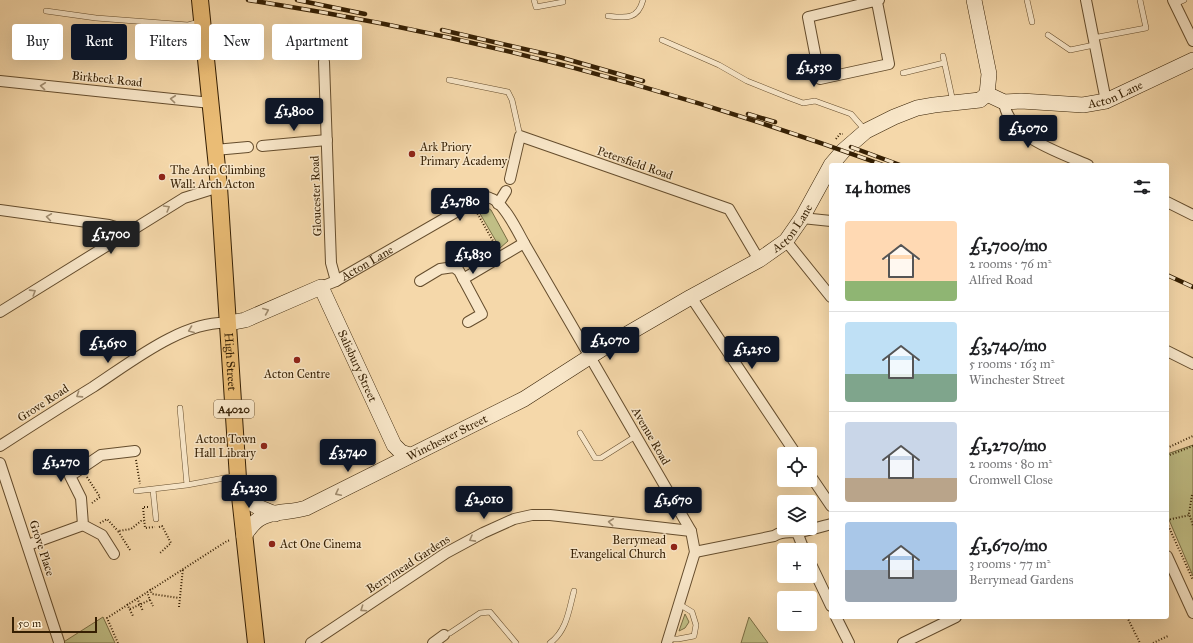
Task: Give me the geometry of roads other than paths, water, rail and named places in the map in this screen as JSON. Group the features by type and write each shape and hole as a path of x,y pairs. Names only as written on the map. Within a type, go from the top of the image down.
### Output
{"main road":[{"name":"A4020","path":"200,0 211,103"},
{"path":"974,0 989,74 987,94"},
{"name":"Acton Lane","path":"833,163 843,151 866,131 894,117 917,108 980,100 987,94 1004,102 1021,101 1083,105 1106,102 1193,60"},
{"name":"High Street","path":"211,103 219,187 240,496 238,538 256,643"},
{"name":"Acton Lane","path":"591,357 691,297 759,260 786,242 802,218 829,169"},
{"name":"Acton Lane","path":"229,323 245,320 321,287"},
{"name":"Salisbury Street","path":"321,287 394,445"},
{"name":"Winchester Street","path":"238,538 258,519 275,514 294,512 306,508 524,399 591,357"},
{"path":"394,445 400,452 410,455"},
{"path":"388,467 395,459 394,445"},
{"name":"Winchester Street","path":"240,496 258,507 275,514"}],"street":[{"path":"1086,0 1106,102"},
{"path":"878,1 889,64 820,79 808,17 878,1"},
{"path":"1177,1 1193,41"},
{"name":"Gloucester Road","path":"324,62 331,263 336,281"},
{"name":"Birkbeck Road","path":"0,81 211,103"},
{"path":"1004,102 1009,119 1016,128 1033,139 1084,163"},
{"path":"510,179 520,136"},
{"name":"Petersfield Road","path":"520,136 729,209 759,260"},
{"path":"262,146 327,140"},
{"path":"215,150 248,147"},
{"path":"0,312 184,198 219,187"},
{"path":"506,191 498,204 524,243 591,357"},
{"name":"Acton Lane","path":"321,287 336,281 475,201 484,198 491,198 498,204"},
{"path":"1169,203 1193,215"},
{"path":"0,210 109,226 129,231"},
{"path":"802,218 829,221"},
{"path":"786,242 829,296"},
{"path":"463,279 524,243"},
{"path":"420,281 447,267 454,267 459,271 482,314 468,322"},
{"path":"691,297 791,447"},
{"name":"Grove Road","path":"0,446 156,346 197,328 219,322 229,323"},
{"path":"1169,352 1193,364"},
{"name":"Avenue Road","path":"591,357 692,531 695,552 668,641"},
{"path":"82,525 81,498 70,476 101,455 135,451"},
{"name":"Grove Place","path":"0,463 59,642"},
{"path":"817,485 829,503"},
{"name":"Berrymead Gardens","path":"311,643 446,553 514,519 532,515 550,515 692,531"},
{"path":"817,527 829,524"},
{"path":"28,545 82,525 102,535 114,554"},
{"path":"695,552 777,534"},
{"path":"1169,560 1193,613"},
{"path":"817,577 829,602"},
{"path":"837,619 849,643"},
{"path":"903,643 952,619"},
{"path":"433,643 447,634"}],"lane":[{"path":"534,0 536,7 563,2"},
{"path":"608,16 632,17 636,14 643,0"},
{"path":"1026,0 1032,22"},
{"path":"1048,35 1070,50 1146,28 1140,0"},
{"path":"46,11 96,18 188,25 202,22"},
{"path":"662,40 719,65 746,81 786,97 803,103 815,101 851,114 866,131"},
{"path":"943,56 953,103"},
{"path":"903,73 944,63"},
{"path":"449,80 508,92 514,106 520,136"},
{"path":"248,147 262,146"},
{"path":"506,191 510,179"},
{"path":"180,408 187,485"},
{"path":"580,433 595,458 601,458 636,436"},
{"path":"138,491 187,485 238,476"},
{"path":"153,490 156,519"},
{"path":"550,643 559,637 564,628 574,591"},
{"path":"668,641 694,636 696,626 692,612 679,604"},
{"path":"447,634 480,613 490,612 516,643"}],"railway":[{"path":"248,0 329,13 410,29 570,67 727,112 877,163"},
{"path":"297,0 365,14"},
{"path":"442,30 559,57 643,81"},
{"path":"748,114 775,122"},
{"path":"851,147 895,163"},
{"path":"1169,276 1193,287"}],"place":[{"name":"Ark Priory Primary Academy","path":"412,154"},
{"name":"The Arch Climbing Wall: Arch Acton","path":"162,177"},
{"name":"Acton Centre","path":"297,360"},
{"name":"Acton Town Hall Library","path":"264,446"},
{"name":"Act One Cinema","path":"272,544"},
{"name":"Berrymead Evangelical Church","path":"674,547"}]}
